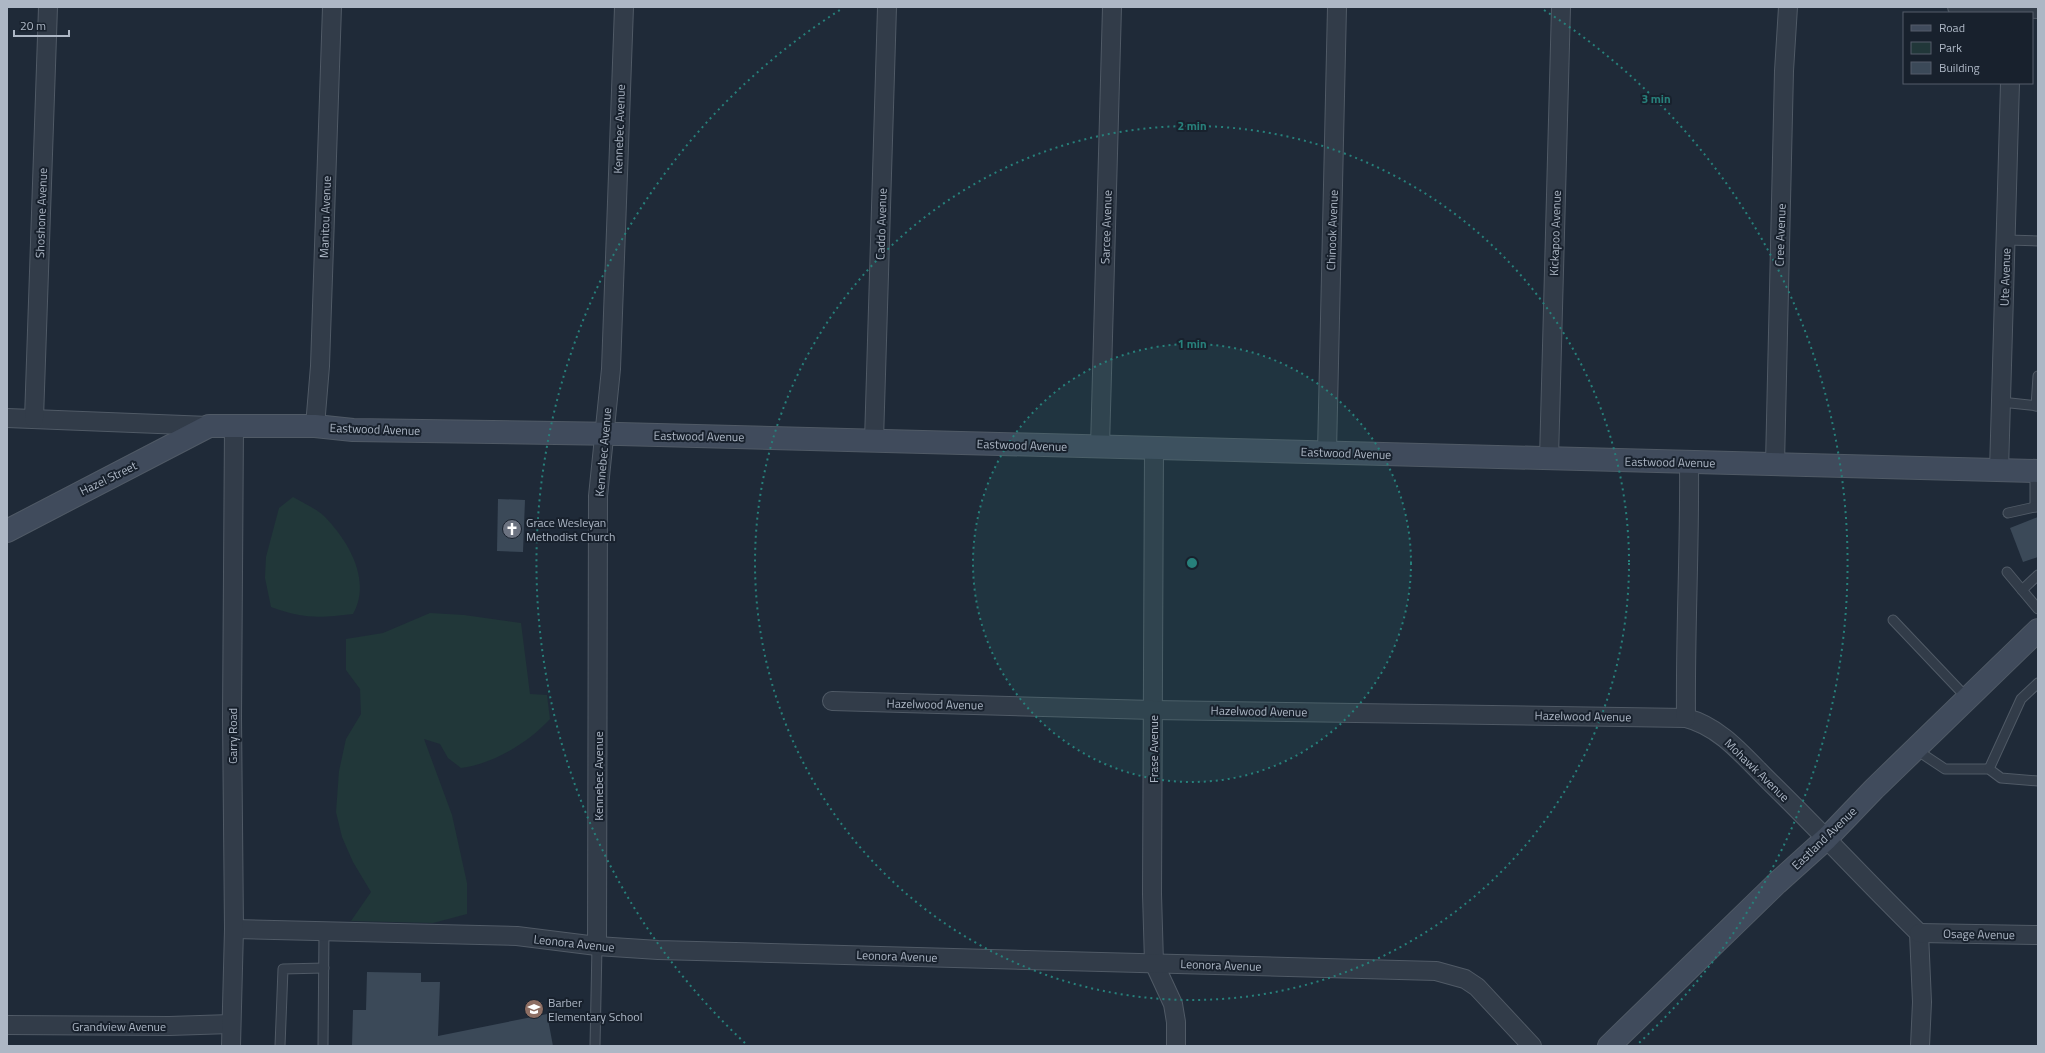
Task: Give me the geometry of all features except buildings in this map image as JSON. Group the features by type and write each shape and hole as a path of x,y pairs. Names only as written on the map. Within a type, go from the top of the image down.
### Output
{"street":[{"name":"Shoshone Avenue","path":"34,419 48,7"},
{"name":"Manitou Avenue","path":"316,426 320,366 332,7"},
{"name":"Kennebec Avenue","path":"597,946 598,496 611,369 624,7"},
{"name":"Caddo Avenue","path":"874,441 887,7"},
{"name":"Sarcee Avenue","path":"1100,447 1112,7"},
{"name":"Chinook Avenue","path":"1327,452 1337,7"},
{"name":"Kickapoo Avenue","path":"1549,459 1561,7"},
{"name":"Cree Avenue","path":"1775,464 1784,87 1788,7"},
{"path":"1957,7 2038,9"},
{"name":"Ute Avenue","path":"1999,471 2010,84"},
{"name":"Eastwood Avenue","path":"7,418 209,426 316,426 353,430 605,434 2037,471"},
{"name":"Hazel Street","path":"7,531 209,426"},
{"name":"Garry Road","path":"231,1046 234,929 232,726 234,426"},
{"name":"Frase Avenue","path":"1154,448 1152,894 1154,963 1173,1004 1176,1022 1176,1046"},
{"path":"1686,718 1686,651 1690,523 1689,463"},
{"name":"Eastland Avenue","path":"1609,1046 1777,883 1827,838 1915,749 2038,630"},
{"name":"Hazelwood Avenue","path":"832,702 1153,710 1686,718"},
{"name":"Mohawk Avenue","path":"1686,718 1712,727 1827,838 1876,891 1920,933"},
{"name":"Leonora Avenue","path":"234,929 517,936 597,946 658,950 1436,971 1451,973 1465,979 1477,987 1532,1046"},
{"path":"1920,933 1922,1002 1920,1046"},
{"name":"Osage Avenue","path":"1920,933 2038,935"},
{"name":"Grandview Avenue","path":"7,1026 169,1026 231,1024"}],"lane":[{"path":"2006,240 2038,241"},
{"path":"2001,402 2037,406 2038,376"},
{"path":"2008,513 2036,507 2037,471"},
{"path":"2007,572 2038,609"},
{"path":"2022,590 2038,575"},
{"path":"1893,620 1968,698"},
{"path":"1989,769 2021,699 2038,684"},
{"path":"1915,749 1945,769 1989,769 2001,778 2038,781"},
{"path":"323,1046 324,931"},
{"path":"595,1046 597,946"},
{"path":"280,1046 283,969 324,968"}],"green space":[{"path":"293,497 322,514 334,527 349,549 359,575 360,588 358,601 353,614 321,617 302,616 271,607 265,578 266,557 279,508"},
{"path":"430,613 464,615 521,623 530,694 547,695 550,719 521,744 509,751 485,762 461,768 448,758 440,744 424,739 452,815 467,883 467,914 433,923 351,921 371,892 353,862 342,837 336,812 339,771 346,739 361,714 360,689 346,670 346,639 383,633"}],"place":[{"name":"Grace Wesleyan Methodist Church","path":"512,529"},
{"name":"Barber Elementary School","path":"534,1009"}]}
